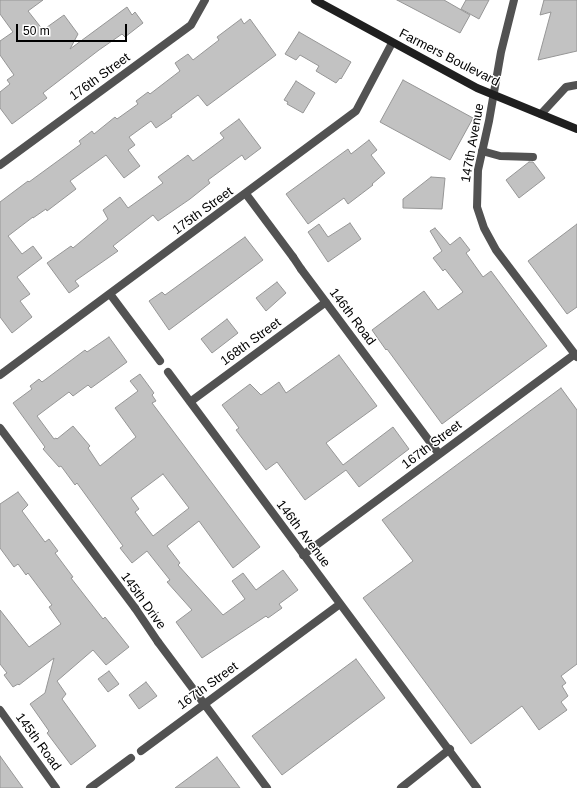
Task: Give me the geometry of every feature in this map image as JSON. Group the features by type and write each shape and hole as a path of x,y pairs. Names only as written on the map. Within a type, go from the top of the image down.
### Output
{"main road":[{"name":"Farmers Boulevard","path":"315,0 392,43 493,95 577,129"}],"street":[{"name":"176th Street","path":"0,165 191,25 205,0"},
{"name":"147th Avenue","path":"514,0 501,52 478,170 476,194 480,218 496,250 576,355"},
{"name":"175th Street","path":"0,375 356,111 392,43"},
{"path":"541,114 566,88 577,85"},
{"path":"482,151 500,156 533,157"},
{"name":"146th Road","path":"246,194 439,454"},
{"name":"146th Avenue","path":"110,294 303,555 450,749 477,788"},
{"name":"168th Street","path":"190,402 326,302"},
{"name":"167th Street","path":"303,555 576,355"},
{"name":"145th Drive","path":"0,428 135,608 158,642 267,788"},
{"name":"167th Street","path":"90,788 340,604"},
{"name":"145th Road","path":"0,710 56,788"},
{"path":"401,788 450,749"}],"building":[{"path":"0,0 43,0 28,11 43,30 64,15 78,34 70,49 127,7 132,15 135,12 143,23 125,37 122,34 99,50 43,93 47,98 12,124 0,108 0,92 10,84 7,80 14,75 0,55 0,41 13,32 0,14"},
{"path":"397,0 444,0 470,15 460,33"},
{"path":"466,0 489,0 479,19 461,9"},
{"path":"544,0 577,0 577,51 538,60 551,12 540,15"},
{"path":"241,19 244,24 250,19 276,55 207,106 198,95 171,115 172,117 156,128 151,121 129,137 135,145 128,150 140,166 124,178 106,155 70,181 76,189 47,211 46,209 33,217 8,236 22,254 33,246 42,258 17,277 30,294 20,301 32,317 12,333 0,317 0,202 81,144 79,141 92,131 94,134 115,117 117,119 138,104 136,101 148,92 150,94 180,71 175,63 188,54 193,60 219,40 217,37"},
{"path":"299,32 351,62 341,79 340,78 336,83 316,71 319,66 300,55 296,60 285,54"},
{"path":"403,80 473,118 450,160 380,122"},
{"path":"296,81 315,93 303,113 287,104 288,102 284,100"},
{"path":"239,119 261,148 245,160 242,155 208,180 210,183 190,199 158,221 153,215 113,246 118,251 75,281 79,286 69,293 47,263 71,246 73,248 108,219 103,210 120,197 128,208 163,183 158,177 188,155 193,161 224,138 220,133"},
{"path":"369,140 377,150 371,155 385,173 372,184 373,185 348,204 344,198 308,224 286,194 348,149 351,154"},
{"path":"529,162 533,162 545,178 519,198 506,180"},
{"path":"431,177 445,178 442,209 403,208 403,199"},
{"path":"350,223 361,239 328,262 308,232 319,224 328,237"},
{"path":"577,224 577,307 567,314 528,261"},
{"path":"435,228 450,245 460,237 470,250 466,253 483,277 491,271 547,346 442,424 372,330 424,291 438,310 463,292 445,269 443,271 433,258 442,251 430,231"},
{"path":"245,237 263,260 169,330 149,301 162,292 165,295"},
{"path":"277,282 286,293 266,311 256,298"},
{"path":"227,319 238,333 212,353 201,339"},
{"path":"109,337 127,362 91,388 88,385 73,396 69,392 37,416 54,439 57,439 73,426 90,446 88,448 100,466 136,437 115,408 138,391 130,381 140,374 154,393 152,395 156,401 152,403 260,547 233,568 199,521 167,546 180,563 178,565 223,615 245,599 232,581 243,573 256,590 283,570 298,590 279,604 282,608 268,618 266,616 202,658 176,622 192,610 167,582 170,580 147,551 132,563 120,548 123,546 77,483 75,485 61,466 59,467 43,449 45,447 13,403 32,389 30,386 39,379 42,382 85,350 87,352","holes":["163,474 189,508 153,536 135,512 139,509 131,498"]},
{"path":"339,355 377,406 326,443 343,465 393,427 409,449 359,487 346,470 305,500 277,462 266,470 236,430 239,428 222,405 250,384 261,395 279,382 286,393"},
{"path":"561,388 577,410 577,664 561,676 566,683 562,686 568,696 561,702 567,710 539,730 522,706 471,744 363,598 413,561 382,520"},
{"path":"18,492 28,505 22,511 45,542 49,539 58,551 55,553 73,577 71,578 103,619 105,617 129,647 106,665 93,650 57,681 66,694 62,699 96,746 71,765 47,733 49,731 30,704 45,693 54,658 19,685 18,684 13,687 4,675 7,673 0,664 0,610 29,647 61,624 49,607 52,605 28,573 26,575 18,564 14,567 0,548 0,504"},
{"path":"356,659 385,698 282,775 252,736"},
{"path":"109,671 119,684 108,692 98,679"},
{"path":"146,682 157,696 139,709 129,695"},
{"path":"0,756 23,788 0,788"},
{"path":"217,757 240,788 175,788"}]}
